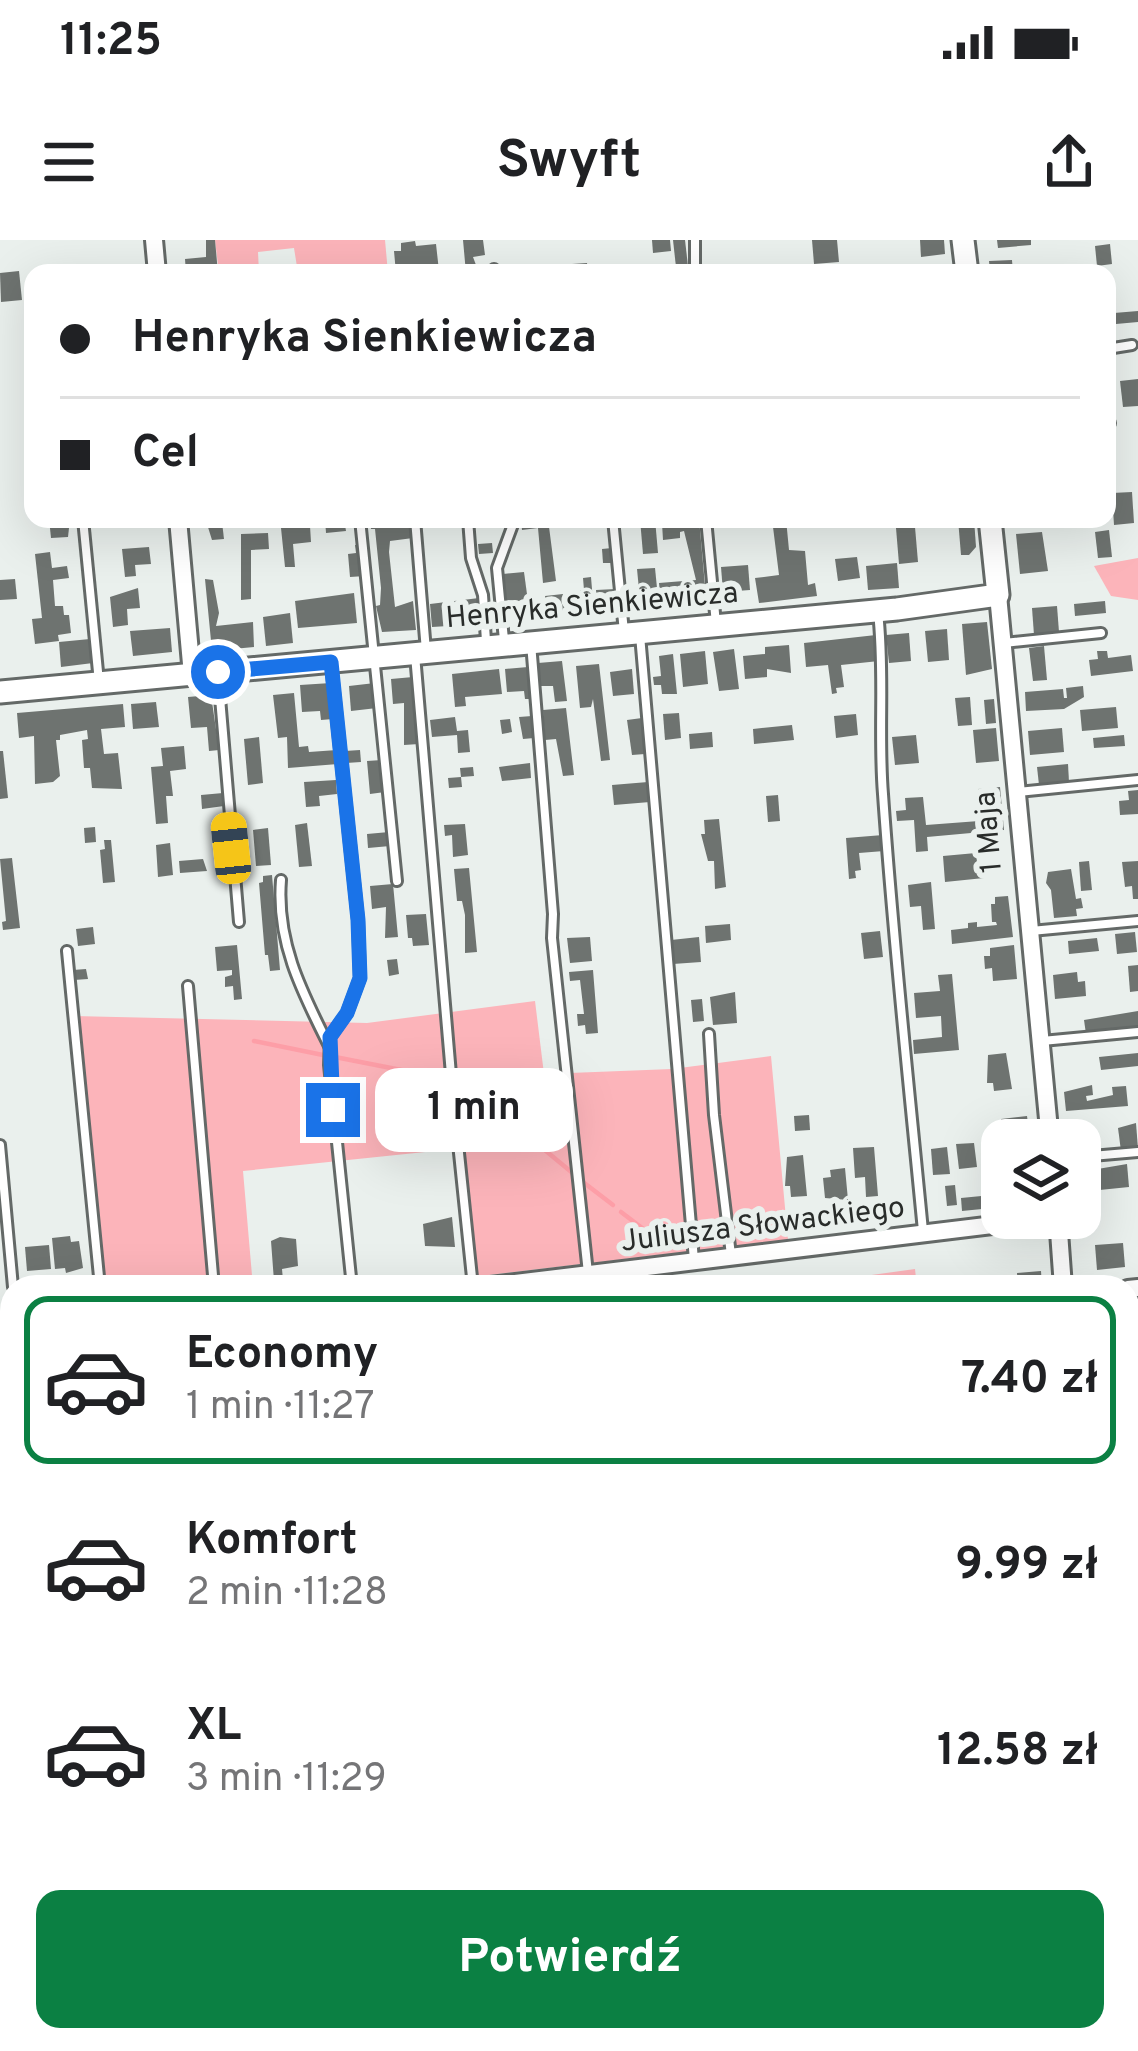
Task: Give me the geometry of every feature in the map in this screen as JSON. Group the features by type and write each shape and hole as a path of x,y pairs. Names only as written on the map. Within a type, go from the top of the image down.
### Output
{"street":[{"path":"179,528 192,675"},
{"name":"1 Maja","path":"991,528 1048,1119"},
{"name":"Henryka Sienkiewicza","path":"0,692 878,611 998,595"},
{"name":"Juliusza Słowackiego","path":"580,1275 981,1227"},
{"path":"1057,1239 1061,1275"}],"lane":[{"path":"1116,348 1132,345"},
{"path":"84,528 99,683"},
{"path":"362,528 397,881"},
{"path":"415,528 452,1086 476,1275"},
{"path":"469,528 471,558 495,646"},
{"path":"495,646 497,568 512,528"},
{"path":"614,528 632,633 694,1261"},
{"path":"707,528 717,626"},
{"path":"878,611 883,793 923,1234"},
{"path":"1003,644 1101,633"},
{"path":"531,643 553,914 551,938 588,1274"},
{"path":"331,662 360,978 347,1013 330,1037 351,1275"},
{"path":"218,672 239,922"},
{"path":"1016,792 1138,780"},
{"path":"281,880 278,908 285,951 330,1048"},
{"path":"1030,931 1138,921"},
{"path":"67,951 99,1275"},
{"path":"188,986 213,1275"},
{"path":"1040,1041 1138,1032"},
{"path":"709,1034 731,1257"},
{"path":"0,1145 12,1275"},
{"path":"1101,1155 1138,1152"}],"shaded area":[{"path":"215,240 385,240 387,264 297,264 294,248 258,252 259,264 218,264"},
{"path":"1138,558 1138,600 1111,596 1094,566"},
{"path":"535,1001 544,1074 672,1069 771,1056 788,1240 471,1275 454,1149 243,1171 252,1275 96,1275 74,1016 367,1023"},
{"path":"915,1269 916,1275 872,1275"}],"building":[{"path":"206,240 215,240 217,264 185,264 185,259 206,257"},
{"path":"463,240 483,240 485,255 473,257 476,264 465,264"},
{"path":"652,240 670,240 671,251 653,253"},
{"path":"673,240 685,240 688,264 676,264"},
{"path":"812,240 837,240 839,262 814,264"},
{"path":"920,240 944,240 945,254 921,257"},
{"path":"997,240 1031,240 1031,245 998,248"},
{"path":"401,243 436,244 438,264 395,264 394,251 401,251"},
{"path":"1110,244 1112,264 1097,264 1095,246"},
{"path":"19,271 22,300 1,302 0,273"},
{"path":"1138,311 1138,322 1116,324 1116,313"},
{"path":"1138,379 1138,406 1123,407 1120,381"},
{"path":"1132,492 1134,523 1116,525 1116,493"},
{"path":"50,528 69,528 68,537 51,538"},
{"path":"208,528 223,528 224,539 212,540"},
{"path":"281,528 310,528 311,542 293,544 295,567 285,567"},
{"path":"412,528 413,538 390,541 389,552 395,607 413,601 416,630 382,632 376,606 381,588 375,529 371,529"},
{"path":"538,528 549,528 556,581 543,583"},
{"path":"641,528 656,528 658,553 643,554"},
{"path":"662,528 700,528 707,608 662,612 659,583 696,580 684,531 680,538 663,540"},
{"path":"773,528 787,528 789,550 805,551 808,585 815,583 817,596 759,603 755,578 779,575"},
{"path":"896,528 915,528 918,562 899,564"},
{"path":"959,528 975,528 976,547 969,555 961,555"},
{"path":"1109,530 1112,557 1098,558 1095,532"},
{"path":"1042,532 1048,571 1020,574 1016,534"},
{"path":"268,533 269,549 251,550 251,599 241,600 241,534"},
{"path":"492,543 493,553 479,554 478,544"},
{"path":"355,545 362,545 365,576 350,577 348,554 356,553"},
{"path":"149,547 151,564 135,565 136,576 125,577 122,549"},
{"path":"612,548 614,563 603,563 602,549"},
{"path":"50,552 52,568 67,566 69,578 53,580 55,606 63,606 64,615 69,615 71,633 58,635 59,641 35,644 32,619 42,618 35,554"},
{"path":"857,557 860,578 838,581 835,559"},
{"path":"897,563 899,588 868,590 866,566"},
{"path":"748,565 750,590 723,592 721,567"},
{"path":"655,568 658,598 640,600 637,569"},
{"path":"524,572 529,609 507,612 503,574"},
{"path":"591,577 594,613 575,615 573,591 584,590 583,578"},
{"path":"15,579 17,599 0,600 0,580"},
{"path":"205,579 213,580 219,613 216,626 253,622 254,647 212,651"},
{"path":"138,588 140,608 127,609 128,625 113,627 110,597"},
{"path":"616,589 618,612 598,613 596,590"},
{"path":"354,593 357,623 298,628 295,601"},
{"path":"563,594 566,615 547,617 545,596"},
{"path":"479,598 481,624 432,627 430,604"},
{"path":"1105,601 1106,613 1075,616 1074,604"},
{"path":"1057,606 1059,632 1034,635 1032,608"},
{"path":"290,613 293,643 266,646 263,617"},
{"path":"987,622 992,669 966,675 962,624"},
{"path":"170,628 172,652 133,656 130,631"},
{"path":"947,629 949,660 928,662 925,631"},
{"path":"909,633 911,661 889,663 886,635"},
{"path":"876,635 879,661 841,665 844,687 836,688 837,693 832,694 828,665 806,667 804,643"},
{"path":"90,639 93,663 61,667 59,642"},
{"path":"789,645 791,673 767,669 767,677 745,679 743,656 765,654 765,647"},
{"path":"1044,646 1047,680 1033,681 1029,648"},
{"path":"734,649 739,689 719,691 713,652"},
{"path":"705,651 708,684 683,687 680,654"},
{"path":"1097,651 1107,651 1108,658 1131,655 1133,671 1091,676 1089,660 1098,659"},
{"path":"673,654 677,694 662,694 653,677 661,676 659,656"},
{"path":"562,661 567,701 555,702 553,686 540,686 538,663"},
{"path":"599,664 610,760 601,761 593,699 591,707 580,708 576,666"},
{"path":"528,667 531,699 525,699 524,691 507,692 505,669"},
{"path":"499,669 502,694 465,697 466,706 455,707 452,674"},
{"path":"632,669 634,694 613,696 610,672"},
{"path":"413,677 419,744 404,745 404,703 393,704 391,679"},
{"path":"331,683 333,719 321,720 320,711 302,712 300,685"},
{"path":"375,683 377,708 351,711 349,686"},
{"path":"1083,686 1084,697 1064,709 1026,711 1025,692 1063,689 1067,698 1066,688"},
{"path":"294,693 299,747 308,746 309,752 337,750 338,764 288,768 287,737 278,738 273,695"},
{"path":"211,695 219,750 209,751 207,727 191,728 188,697"},
{"path":"970,697 972,725 958,726 955,698"},
{"path":"994,699 996,723 986,724 984,700"},
{"path":"156,702 159,727 133,729 131,704"},
{"path":"123,704 125,727 101,729 104,754 118,753 122,789 92,788 90,768 84,768 82,740 88,739 87,730 60,735 56,740 60,776 35,784 34,736 19,738 17,713"},
{"path":"1116,707 1118,728 1082,731 1080,710"},
{"path":"566,708 574,775 563,776 556,739 545,740 543,710"},
{"path":"679,713 681,738 665,740 663,714"},
{"path":"856,714 858,735 836,738 834,716"},
{"path":"532,716 534,738 523,739 519,717"},
{"path":"455,717 457,731 468,730 470,752 458,753 457,735 432,737 430,720"},
{"path":"642,718 645,754 632,755 627,720"},
{"path":"510,719 512,732 502,734 500,720"},
{"path":"792,725 794,740 754,744 753,729"},
{"path":"996,728 999,761 976,763 973,730"},
{"path":"1062,728 1064,752 1030,755 1028,731"},
{"path":"712,732 713,747 690,749 689,734"},
{"path":"916,735 919,763 895,765 892,737"},
{"path":"1124,735 1125,746 1094,748 1093,738"},
{"path":"259,737 263,783 248,785 244,739"},
{"path":"184,746 186,769 170,771 173,796 166,796 168,823 156,824 151,767 163,766 161,748"},
{"path":"360,750 361,762 346,763 345,751"},
{"path":"0,751 8,798 0,799"},
{"path":"382,760 385,792 370,794 367,761"},
{"path":"530,763 531,778 502,781 499,767"},
{"path":"1068,764 1069,782 1039,785 1037,767"},
{"path":"473,767 474,776 461,777 460,768"},
{"path":"461,777 462,787 449,788 448,778"},
{"path":"336,780 337,794 319,796 320,806 306,807 304,782"},
{"path":"648,782 650,802 614,805 612,785"},
{"path":"1000,787 1004,830 927,837 928,851 916,852 914,820 897,821 896,811 906,810 905,798 923,797 926,825 979,821 978,789"},
{"path":"1138,790 1138,814 1120,815 1119,801 1129,800 1128,791"},
{"path":"223,793 224,806 202,809 201,795"},
{"path":"778,795 780,821 768,822 766,796"},
{"path":"719,819 726,887 715,889 714,861 708,861 701,834 705,834 704,820"},
{"path":"307,823 312,866 299,867 295,825"},
{"path":"465,824 468,855 453,857 452,835 445,836 444,825"},
{"path":"95,827 96,842 85,843 84,828"},
{"path":"268,828 271,865 256,866 253,830"},
{"path":"227,832 229,860 218,861 216,833"},
{"path":"389,832 390,846 368,848 367,834"},
{"path":"883,835 884,851 859,853 861,870 849,879 846,838"},
{"path":"104,840 111,840 115,882 103,883 100,850 105,849"},
{"path":"170,843 173,875 158,877 156,845"},
{"path":"976,853 984,878 945,882 943,856"},
{"path":"12,858 20,928 3,930 0,859"},
{"path":"203,859 207,871 180,873 179,861"},
{"path":"1089,861 1092,890 1081,891 1079,862"},
{"path":"1138,861 1138,899 1133,899 1132,886 1125,887 1122,862"},
{"path":"469,868 477,952 465,953 465,915 462,901 457,901 454,869"},
{"path":"1071,869 1076,899 1081,898 1083,908 1076,909 1077,916 1054,918 1048,872"},
{"path":"272,875 280,970 270,971 259,883 263,876"},
{"path":"931,882 935,929 923,930 921,906 910,907 908,885"},
{"path":"393,884 398,937 385,938 386,907 372,909 370,886"},
{"path":"1008,896 1013,937 952,944 951,930 977,922 977,927 997,925 992,922 991,904 995,897"},
{"path":"426,914 429,945 413,946 406,915"},
{"path":"730,924 731,940 706,943 705,926"},
{"path":"93,927 95,944 78,946 76,929"},
{"path":"880,931 883,957 864,959 861,933"},
{"path":"1135,932 1137,952 1117,954 1115,934"},
{"path":"590,937 592,961 570,963 567,938"},
{"path":"699,937 701,962 673,964 671,940"},
{"path":"1097,938 1099,951 1069,954 1068,941"},
{"path":"237,945 242,999 234,1000 233,986 225,987 225,977 232,970 217,971 215,947"},
{"path":"1014,945 1017,979 993,981 984,956 990,956 990,948"},
{"path":"397,959 399,974 389,976 387,960"},
{"path":"1138,965 1138,991 1130,992 1128,966"},
{"path":"86,969 88,979 74,980 73,970"},
{"path":"593,970 598,1033 586,1034 585,1025 578,1026 577,1014 584,1014 580,980 570,981 569,972"},
{"path":"1077,972 1078,982 1085,981 1086,996 1055,999 1053,975"},
{"path":"952,974 959,1050 914,1054 913,1040 942,1037 941,1016 916,1018 914,993 940,991 938,975"},
{"path":"735,992 737,1023 713,1025 710,997"},
{"path":"702,999 704,1021 693,1022 691,1000"},
{"path":"1138,1011 1138,1029 1086,1034 1084,1020"},
{"path":"1006,1053 1012,1089 994,1091 993,1083 987,1083 988,1055"},
{"path":"1138,1053 1138,1066 1101,1070 1099,1057"},
{"path":"1092,1085 1093,1095 1086,1096 1087,1101 1113,1095 1112,1087 1126,1086 1128,1106 1066,1111 1064,1092"},
{"path":"809,1115 810,1130 795,1131 794,1116"},
{"path":"1136,1123 1138,1149 1121,1151 1118,1128"},
{"path":"974,1143 977,1167 959,1169 956,1144"},
{"path":"874,1147 878,1196 866,1197 865,1177 855,1178 853,1148"},
{"path":"947,1147 950,1174 933,1175 931,1149"},
{"path":"803,1155 807,1196 791,1197 790,1186 785,1186 787,1157"},
{"path":"1127,1164 1129,1187 1101,1190 1101,1168"},
{"path":"845,1168 848,1200 825,1198 823,1178 831,1177 830,1170"},
{"path":"955,1185 957,1205 947,1206 945,1186"},
{"path":"981,1196 981,1209 962,1211 961,1198"},
{"path":"452,1217 455,1247 425,1246 423,1224"},
{"path":"70,1236 71,1242 79,1241 83,1268 66,1273 65,1268 55,1269 52,1238"},
{"path":"296,1239 298,1266 274,1275 271,1241"},
{"path":"1123,1243 1125,1267 1097,1270 1095,1245"},
{"path":"49,1245 51,1269 27,1271 25,1247"}],"waterway":[{"path":"254,1041 323,1055"},
{"path":"335,1057 447,1079"},
{"path":"456,1081 498,1110"},
{"path":"506,1118 575,1175"},
{"path":"583,1182 613,1205"},
{"path":"621,1212 654,1237"}],"route":[{"path":"218,672 331,662 360,978 347,1013 330,1037 333,1110"}]}
